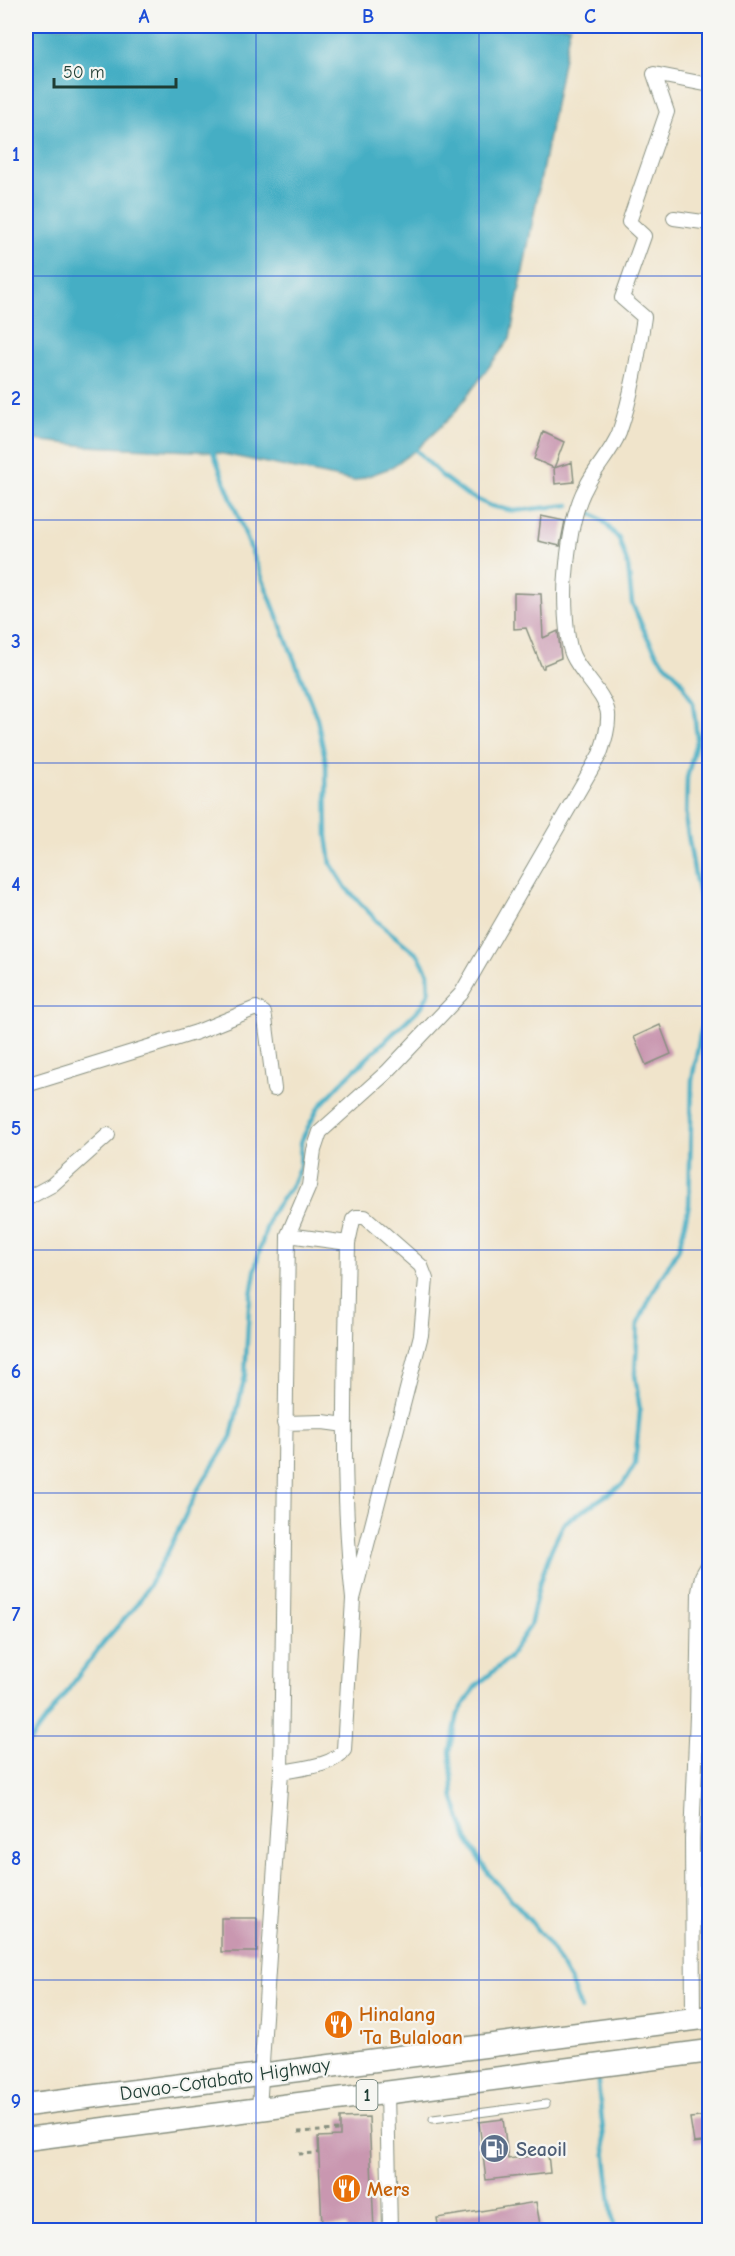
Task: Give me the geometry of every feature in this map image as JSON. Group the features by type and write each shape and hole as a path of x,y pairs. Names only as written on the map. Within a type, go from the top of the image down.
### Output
{"highway":[{"name":"Davao-Cotabato Highway","path":"26,2105 701,2018"},
{"name":"Davao-Cotabato Highway","path":"26,2139 710,2051"}],"street":[{"path":"259,2109 281,1772 288,1235 309,1185 314,1150 320,1132 387,1072 461,993 600,754 607,732 608,714 605,704 577,664 568,643 567,567 576,516 585,488 610,451 618,434 639,350 644,318 622,298 644,236 629,222 667,112 654,74 710,85"},
{"path":"674,218 710,223"},
{"path":"26,1084 197,1032 256,1008 264,1013 274,1089"},
{"path":"26,1199 52,1185 108,1135"},
{"path":"281,1772 332,1761 344,1750 353,1599 347,1542 345,1425 348,1243 352,1220 356,1217 365,1217 421,1266 426,1279 421,1335 353,1599"},
{"path":"288,1235 348,1243"},
{"path":"284,1423 323,1422 345,1425"},
{"path":"701,2018 692,1839 698,1715 699,1592 702,1576 710,1562"},
{"path":"387,2092 390,2230"}],"lane":[{"path":"433,2119 546,2104"}],"path":[{"path":"298,2132 340,2130"},
{"path":"298,2154 319,2153"}],"water":[{"path":"26,26 570,26 510,339 453,415 416,450 390,468 354,481 213,452 87,446 26,439"}],"building":[{"path":"543,432 564,442 554,468 534,459"},
{"path":"572,462 574,482 555,484 554,468"},
{"path":"541,516 565,521 560,546 538,541"},
{"path":"514,593 541,594 543,638 558,631 561,658 544,665 544,668 542,668 526,628 514,629"},
{"path":"660,1025 671,1054 646,1065 634,1037"},
{"path":"221,1918 257,1918 257,1952 221,1952"},
{"path":"710,2116 710,2141 694,2143 690,2118"},
{"name":"Mers","path":"369,2117 374,2230 347,2230 347,2225 322,2226 318,2137 340,2136 340,2118"},
{"name":"Seaoil","path":"503,2119 508,2159 548,2154 550,2173 486,2180 479,2122"},
{"path":"536,2202 541,2230 439,2230 437,2218"}],"waterway":[{"path":"416,450 442,476 467,495 491,506 514,511 569,505"},
{"path":"26,1746 103,1643 138,1603 167,1554 197,1491 231,1437 245,1375 249,1307 257,1260 270,1215 292,1185 300,1166 301,1141 318,1108 422,1006 429,993 428,973 419,956 379,923 346,888 331,864 327,836 326,763 317,718 213,452"},
{"path":"584,508 603,521 619,539 628,566 632,603 646,635 659,657 680,679 693,703 697,738 687,778 686,823 696,882 710,939"},
{"path":"581,2010 570,1981 552,1949 488,1873 467,1839 454,1799 450,1751 458,1714 475,1687 508,1659 530,1626 540,1581 564,1523 623,1484 635,1464 640,1411 635,1374 638,1324 653,1292 679,1248 689,1205 692,1080 700,1035 710,1004"},
{"path":"597,2075 614,2230"}],"place":[{"name":"Hinalang 'Ta Bulaloan","path":"338,2025"},
{"name":"Seaoil","path":"495,2149"},
{"name":"Mers","path":"346,2189"}]}
